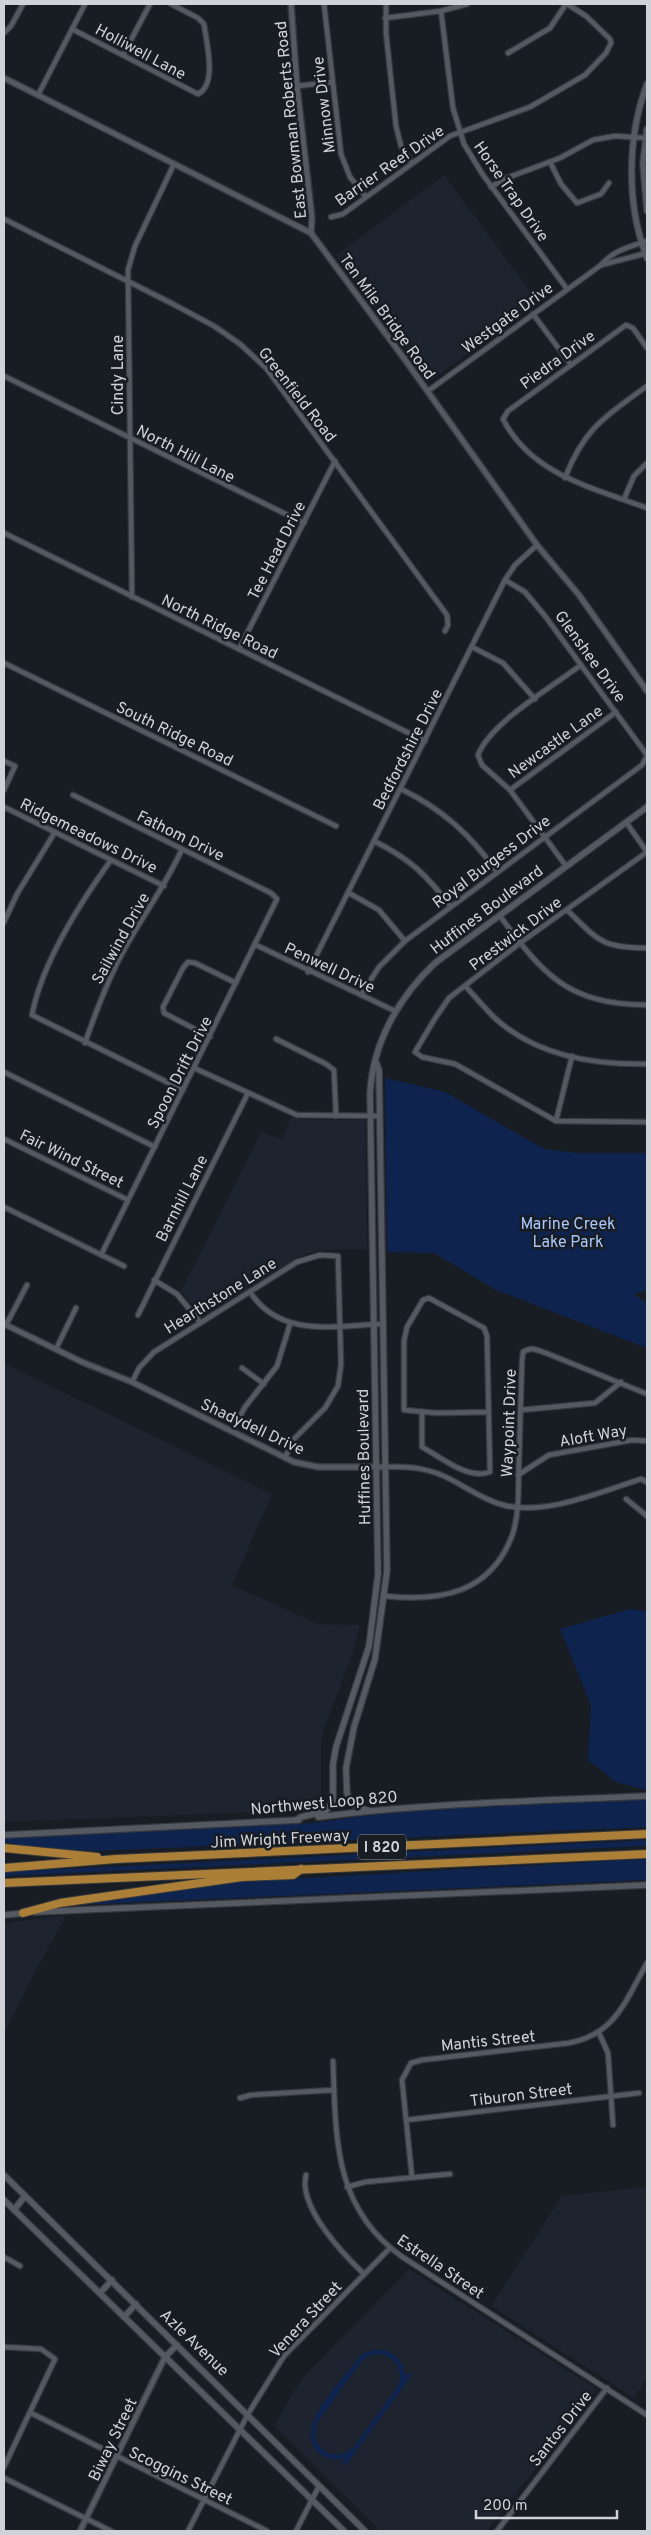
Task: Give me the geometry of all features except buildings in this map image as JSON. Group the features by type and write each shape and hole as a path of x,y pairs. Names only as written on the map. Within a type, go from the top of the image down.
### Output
{"highway":[{"name":"Jim Wright Freeway","path":"4,1868 116,1859 647,1834"},
{"path":"4,1848 116,1859"},
{"name":"Jim Wright Freeway","path":"4,1883 647,1854"},
{"path":"23,1913 60,1903 242,1877 293,1875 301,1869"}],"main road":[{"path":"647,84 634,136 633,190 635,216 645,242 647,255"},
{"path":"647,129 644,183 647,211"},
{"name":"Huffines Boulevard","path":"296,1820 326,1811 333,1801 333,1764 343,1723 369,1646 377,1596 378,1467 370,1116 371,1071 376,1062 385,1030 395,1011 415,982 435,963 647,807"},
{"name":"Huffines Boulevard","path":"370,1811 357,1807 350,1801 347,1792 346,1768 354,1727 375,1659 387,1570 378,1070 376,1062"},
{"path":"377,1596 385,1596"},
{"path":"343,1723 354,1727"},
{"name":"Northwest Loop 820","path":"4,1835 296,1820 370,1811 498,1802 647,1796"},
{"path":"4,1915 647,1885"},
{"name":"Azle Avenue","path":"4,2175 248,2414 362,2530"},
{"path":"14,2210 26,2196"},
{"name":"Azle Avenue","path":"4,2200 344,2531"},
{"path":"100,2293 112,2280"},
{"path":"124,2317 136,2304"},
{"path":"166,2358 177,2345"}],"street":[{"path":"4,33 11,26 23,4"},
{"path":"38,95 85,4"},
{"path":"123,56 150,4"},
{"name":"Holliwell Lane","path":"72,29 195,93 200,93 206,86 209,70 203,22 171,4"},
{"name":"East Bowman Roberts Road","path":"291,4 297,86 312,218 311,233"},
{"name":"Minnow Drive","path":"324,4 343,162 350,177 366,197"},
{"path":"386,4 385,18 398,139 412,163"},
{"path":"385,18 441,12 467,4"},
{"path":"508,53 550,28 566,4"},
{"name":"Barrier Reef Drive","path":"331,217 340,216 440,142 459,132 541,102 590,71 606,53 611,41 586,16 566,4"},
{"name":"Horse Trap Drive","path":"441,12 451,97 459,132 476,166 567,289"},
{"name":"Ten Mile Bridge Road","path":"4,78 311,233 428,391 537,544 578,595 647,691"},
{"path":"297,86 332,82"},
{"path":"491,187 504,179 550,162 599,138 634,136 645,138"},
{"path":"550,162 561,184 576,203 601,194 610,183"},
{"name":"Cindy Lane","path":"132,596 128,270 135,246 174,164"},
{"name":"Greenfield Road","path":"4,219 214,326 240,344 266,368 447,615 448,625 445,631"},
{"name":"Westgate Drive","path":"428,391 619,250 645,242"},
{"name":"Westgate Drive","path":"601,265 647,255"},
{"path":"533,314 571,364"},
{"name":"Piedra Drive","path":"565,478 548,469 532,456 504,422 504,417 620,328 629,325 647,348"},
{"name":"North Hill Lane","path":"4,376 304,523"},
{"path":"647,386 606,416 589,432 577,450 565,478 647,508"},
{"name":"Tee Head Drive","path":"238,649 335,461"},
{"path":"624,500 634,476 647,463"},
{"name":"North Ridge Road","path":"4,533 425,741"},
{"name":"Bedfordshire Drive","path":"308,972 505,580 515,565 537,544"},
{"name":"Glenshee Drive","path":"505,580 525,592 534,602 647,756"},
{"path":"472,646 503,662 535,699"},
{"name":"South Ridge Road","path":"4,663 336,826"},
{"path":"566,866 510,790 482,765 478,755 499,726 581,665"},
{"name":"Newcastle Lane","path":"510,790 616,712"},
{"name":"Royal Burgess Drive","path":"361,995 380,967 405,941 647,756"},
{"path":"4,761 15,766 4,790"},
{"path":"401,789 448,816 469,836 497,872"},
{"name":"Fathom Drive","path":"73,795 271,893 277,899"},
{"name":"Ridgemeadows Drive","path":"4,807 164,886"},
{"path":"626,822 647,852"},
{"path":"4,922 17,894 55,832"},
{"path":"374,841 413,863 425,874 450,906"},
{"name":"Sailwind Drive","path":"85,1043 114,968 164,886 182,849"},
{"name":"Prestwick Drive","path":"556,1121 455,1064 422,1057 415,1052 444,1006 465,986 520,943 647,852"},
{"path":"111,860 92,886 65,933 46,974 32,1015 85,1043 183,1090"},
{"path":"349,893 378,910 405,941"},
{"name":"Spoon Drift Drive","path":"101,1255 256,945 277,899"},
{"path":"568,910 584,928 598,939 619,947 647,948"},
{"path":"500,916 547,974 581,995 602,1002 647,1005"},
{"name":"Penwell Drive","path":"256,945 308,972 395,1011"},
{"path":"210,1037 164,1012 163,1007 185,964 192,962 236,983"},
{"path":"465,986 497,1020 534,1044 606,1064 647,1064"},
{"path":"276,1038 334,1070 336,1116"},
{"path":"572,1056 556,1121 647,1122"},
{"path":"194,1068 297,1115 378,1116"},
{"path":"4,1072 155,1146"},
{"name":"Barnhill Lane","path":"138,1315 248,1094"},
{"name":"Fair Wind Street","path":"4,1138 128,1200"},
{"path":"4,1207 124,1266"},
{"path":"372,1214 381,1214"},
{"name":"Hearthstone Lane","path":"132,1382 145,1360 200,1322 297,1262 320,1255 338,1256 340,1325"},
{"path":"154,1280 177,1294 200,1322"},
{"path":"5,1324 27,1285"},
{"path":"250,1292 269,1314 290,1324 312,1326 382,1324"},
{"path":"422,1412 422,1447 469,1473 480,1476 490,1472 487,1336 484,1328 429,1298 423,1300 407,1327 403,1366 404,1410 422,1412 488,1412"},
{"path":"56,1349 76,1308"},
{"name":"Shadydell Drive","path":"5,1324 56,1349 132,1382 285,1458 318,1467 385,1468 405,1466 422,1468 447,1477 484,1499 517,1508 538,1508 641,1479 647,1482"},
{"path":"232,1432 245,1407 277,1366 290,1324"},
{"path":"285,1458 293,1440 325,1408 338,1386 342,1364 340,1325"},
{"name":"Waypoint Drive","path":"385,1596 415,1599 442,1597 464,1590 483,1577 500,1557 512,1533 517,1508 523,1352 534,1348 647,1394"},
{"path":"242,1368 264,1384"},
{"path":"521,1410 595,1403 621,1382"},
{"name":"Aloft Way","path":"518,1476 549,1455 632,1440 647,1441"},
{"path":"626,1499 647,1516"},
{"name":"Mantis Street","path":"412,2177 402,2080 408,2066 416,2061 569,2043 599,2033 614,2020 647,1963"},
{"path":"599,2033 608,2053 613,2125"},
{"name":"Estrella Street","path":"333,2061 338,2157 347,2187 366,2221 390,2248 647,2415"},
{"path":"240,2098 252,2095 334,2090"},
{"name":"Tiburon Street","path":"406,2120 639,2093"},
{"path":"347,2187 366,2182 450,2174"},
{"path":"306,2175 306,2188 316,2215 337,2247 364,2274"},
{"name":"Venera Street","path":"188,2531 248,2414 284,2356 390,2248"},
{"path":"4,2257 20,2266"},
{"path":"4,2347 41,2350 55,2359 4,2467"},
{"name":"Biway Street","path":"80,2531 166,2358"},
{"name":"Santos Drive","path":"497,2531 607,2388"},
{"name":"Scoggins Street","path":"31,2413 116,2458 267,2531"},
{"path":"4,2478 112,2531"},
{"path":"296,2531 319,2486"}],"shaded area":[{"path":"444,175 538,302 430,381 336,255"},
{"path":"291,1117 306,1120 365,1120 367,1249 323,1250 305,1254 202,1316 181,1291 261,1132 282,1139"},
{"path":"4,1363 272,1494 232,1585 318,1624 360,1625 352,1655 324,1729 321,1743 321,1799 316,1810 4,1822"},
{"path":"66,1915 32,1978 4,2034 4,1923"},
{"path":"647,2187 647,2377 634,2398 491,2306 562,2196"},
{"path":"409,2269 597,2389 487,2531 380,2531 274,2426 295,2389 306,2374"}],"green space":[{"name":"Marine Creek Lake Park","path":"385,1078 445,1092 544,1149 577,1153 647,1153 647,1290 634,1294 647,1303 647,1348 496,1290 434,1253 387,1252"},
{"path":"630,1609 647,1611 647,1790 616,1782 588,1760 591,1705 560,1629"},
{"path":"647,1799 647,1827 99,1851 37,1848 4,1842 7,1837 313,1823 401,1811"},
{"path":"647,1840 647,1846 4,1876 4,1872"},
{"path":"647,1859 647,1880 77,1905 233,1882"},
{"path":"374,2350 391,2353 402,2364 405,2376 408,2373 412,2375 346,2465 342,2462 345,2458 329,2458 316,2450 311,2440 312,2429 316,2416 323,2404 362,2354","holes":["384,2355 393,2361 399,2369 400,2380 398,2386 352,2449 340,2455 326,2453 315,2440 317,2423 360,2363 368,2356"]}]}
